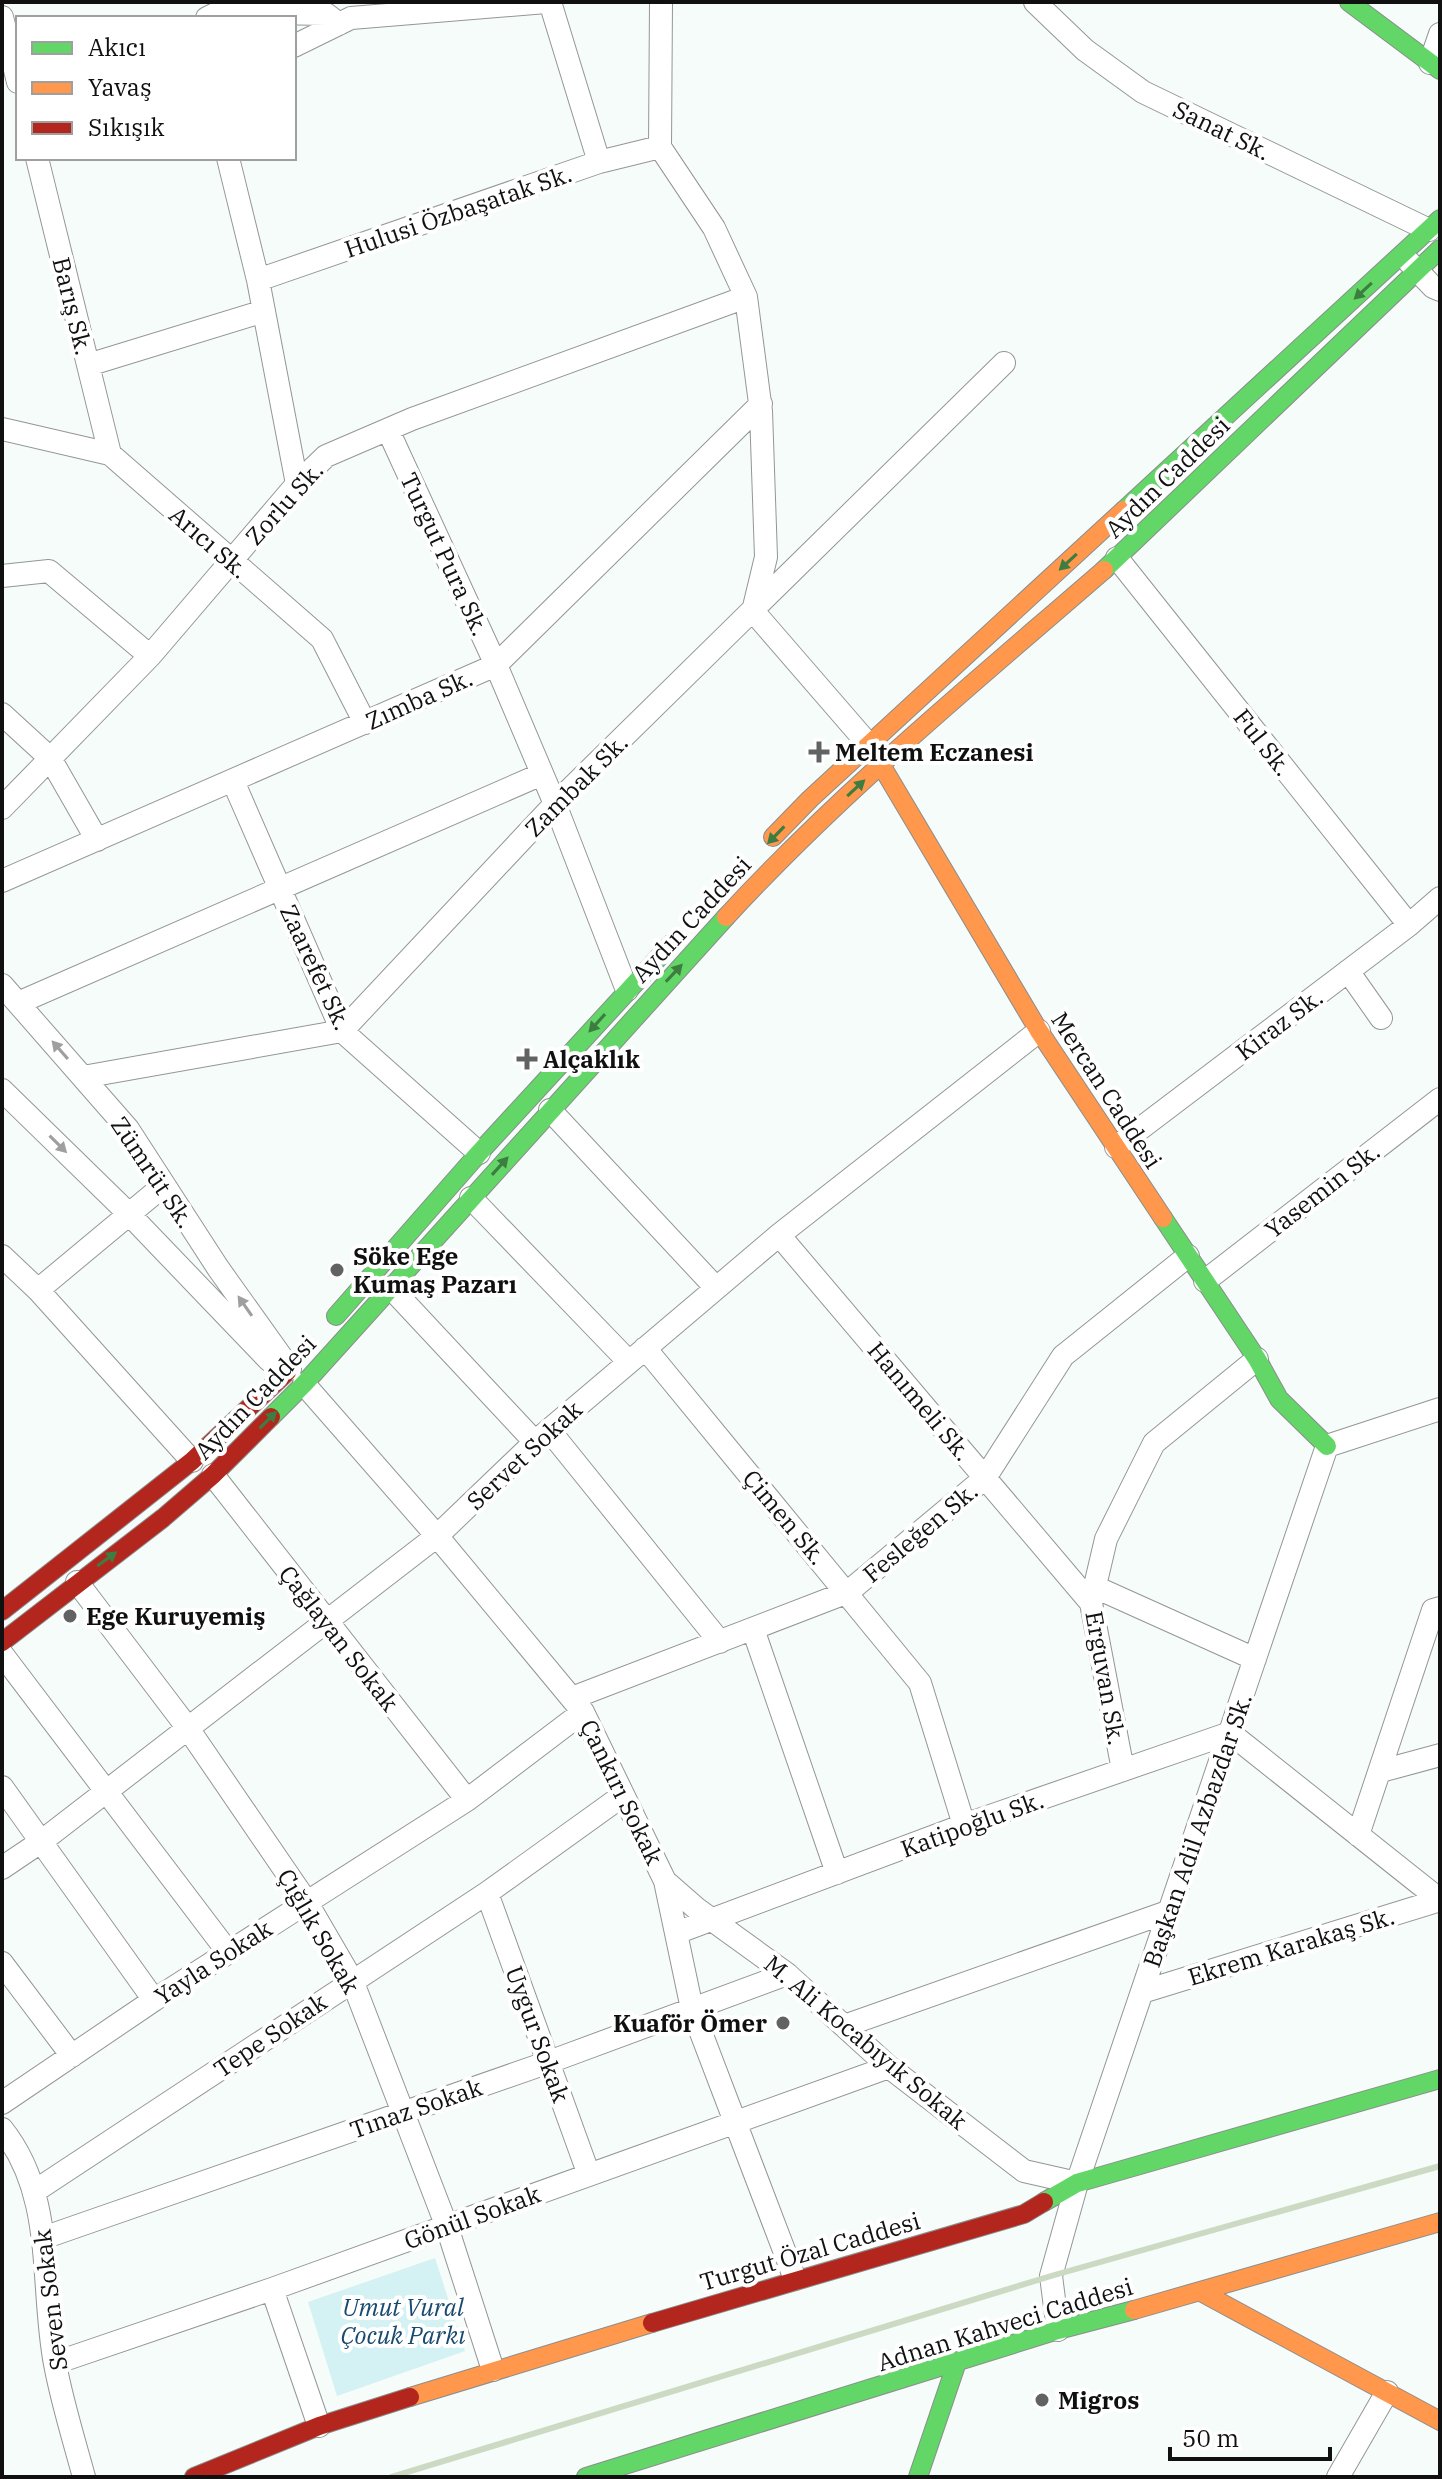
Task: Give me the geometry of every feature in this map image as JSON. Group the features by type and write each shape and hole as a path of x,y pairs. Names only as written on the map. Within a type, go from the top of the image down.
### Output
{"main road":[{"path":"1349,2 1435,66"},
{"name":"Aydın Caddesi","path":"2,1611 192,1461 391,1288 780,858 1117,558 1410,263 1436,233"},
{"name":"Aydın Caddesi","path":"756,855 810,799 869,745 1410,263"},
{"name":"Mercan Caddesi","path":"869,745 1039,1031 1257,1359 1279,1399 1327,1446"},
{"name":"Aydın Caddesi","path":"321,1333 479,1153 681,934"},
{"name":"Aydın Caddesi","path":"2,1642 163,1518 213,1475 298,1370"},
{"name":"Turgut Özal Caddesi","path":"194,2477 319,2426 493,2370 1024,2214 1077,2183 1440,2079"},
{"name":"Adnan Kahveci Caddesi","path":"586,2477 1058,2330 1440,2222"},
{"path":"1201,2292 1387,2392 1434,2413"},
{"path":"918,2477 957,2362"}],"street":[{"path":"211,16 219,12 347,15 548,2 599,162"},
{"path":"661,2 660,147 714,228 746,297 761,404 766,557 753,611 869,745"},
{"name":"Sanat Sk.","path":"1035,2 1085,50 1143,92 1436,233"},
{"path":"296,45 347,15"},
{"path":"2,17 16,74"},
{"path":"1435,66 1440,34"},
{"name":"Hulusi Özbaşatak Sk.","path":"258,280 599,162 660,147"},
{"name":"Barış Sk.","path":"37,160 110,454"},
{"path":"228,160 258,280 297,484"},
{"path":"1410,263 1440,290"},
{"name":"Zorlu Sk.","path":"2,808 150,656 297,484 326,456 746,297"},
{"path":"88,365 264,311"},
{"name":"Zambak Sk.","path":"342,1031 555,804 1004,363"},
{"name":"Zımba Sk.","path":"2,881 496,665 761,404"},
{"name":"Arıcı Sk.","path":"2,429 110,454 322,639 365,723"},
{"name":"Turgut Pura Sk.","path":"388,430 496,665 555,804 627,990"},
{"name":"Ful Sk.","path":"1117,558 1409,925"},
{"path":"2,576 49,571 150,656"},
{"path":"2,714 50,758 97,840"},
{"path":"18,1003 542,774"},
{"name":"Zaarefet Sk.","path":"233,781 342,1031 479,1153"},
{"name":"Kiraz Sk.","path":"1116,1147 1409,925 1440,898"},
{"path":"1348,971 1381,1018"},
{"name":"Zümrüt Sk.","path":"2,985 128,1129 163,1186 298,1370"},
{"path":"83,1077 342,1031"},
{"name":"Servet Sokak","path":"2,1868 42,1841 437,1536 542,1436 779,1235 1039,1031"},
{"path":"2,1090 130,1215 269,1360 298,1370"},
{"name":"Yasemin Sk.","path":"1205,1281 1440,1099"},
{"path":"550,1110 716,1288"},
{"path":"38,1290 163,1186"},
{"name":"Çimen Sk.","path":"471,1198 637,1355 848,1592 920,1683 964,1825"},
{"name":"Hanımeli Sk.","path":"779,1235 985,1478 1093,1595"},
{"path":"2,1256 38,1290 192,1461"},
{"name":"Fesleğen Sk.","path":"577,1705 720,1642 848,1592 985,1478 1063,1356 1188,1256"},
{"path":"391,1288 542,1436 720,1642"},
{"name":"Erguvan Sk.","path":"1123,1770 1093,1595 1106,1539 1154,1443 1257,1359"},
{"name":"Çankırı Sokak","path":"298,1370 577,1705 665,1881 692,2009 795,2279"},
{"path":"1327,1446 1440,1409"},
{"name":"Başkan Adil Azbazdar Sk.","path":"1058,2330 1051,2276 1077,2183 1327,1446"},
{"name":"Çağlayan Sokak","path":"213,1475 467,1800"},
{"name":"Çığlık Sokak","path":"77,1582 187,1727 306,1901 352,1980 447,2227 493,2370"},
{"path":"1093,1595 1255,1659"},
{"path":"1358,1835 1433,1610 1440,1608"},
{"path":"753,1629 837,1873"},
{"path":"2,1654 228,1952"},
{"name":"Yayla Sokak","path":"2,2103 154,2000 467,1800 577,1705"},
{"path":"1230,1733 1440,1900"},
{"name":"Katipoğlu Sk.","path":"676,1933 964,1825 1230,1733"},
{"path":"1381,1771 1440,1755"},
{"path":"2,1787 154,2000"},
{"name":"Tepe Sokak","path":"35,2191 487,1893 622,1796"},
{"name":"M. Ali Kocabıyık Sokak","path":"665,1881 697,1909 787,1974 889,2067 1024,2171 1077,2183"},
{"name":"Uygur Sokak","path":"487,1893 589,2175"},
{"name":"Ekrem Karakaş Sk.","path":"1142,1992 1440,1900"},
{"path":"844,2026 1170,1911"},
{"path":"2,1963 72,2056"},
{"name":"Tınaz Sokak","path":"43,2238 549,2062 787,1974"},
{"name":"Gönül Sokak","path":"55,2363 447,2227 889,2067"},
{"name":"Seven Sokak","path":"4,2135 35,2191 43,2238 55,2363 84,2477"},
{"path":"272,2289 319,2426"},
{"path":"1338,2477 1387,2392"}],"green space":[{"name":"Umut Vural Çocuk Parkı","path":"435,2258 465,2351 337,2396 308,2302"}],"railway":[{"path":"391,2477 1051,2276 1440,2166"}],"traffic: fast":[{"path":"1349,2 1440,70"},
{"path":"1124,510 1440,219"},
{"path":"1104,570 1440,249"},
{"path":"271,1417 726,917"},
{"path":"336,1316 479,1153 672,943"},
{"path":"1163,1218 1257,1359 1279,1399 1327,1446"},
{"path":"1044,2202 1077,2183 1440,2079"},
{"path":"586,2477 1058,2330 1134,2310"},
{"path":"918,2477 957,2362"}],"traffic: slow":[{"path":"773,837 810,799 1124,510"},
{"path":"726,917 863,781 1104,570"},
{"path":"871,748 1039,1031 1163,1218"},
{"path":"1134,2310 1440,2222"},
{"path":"1201,2292 1440,2421"},
{"path":"410,2397 652,2323"}],"traffic: jam":[{"path":"2,1611 192,1461 287,1372"},
{"path":"2,1642 163,1518 213,1475 271,1417"},
{"path":"652,2323 1024,2214 1044,2202"},
{"path":"194,2477 319,2426 410,2397"}],"place":[{"name":"Meltem Eczanesi","path":"819,752"},
{"name":"Alçaklık","path":"527,1059"},
{"name":"Söke Ege Kumaş Pazarı","path":"337,1270"},
{"name":"Ege Kuruyemiş","path":"70,1616"},
{"name":"Kuaför Ömer","path":"783,2023"},
{"name":"Migros","path":"1042,2400"}]}
